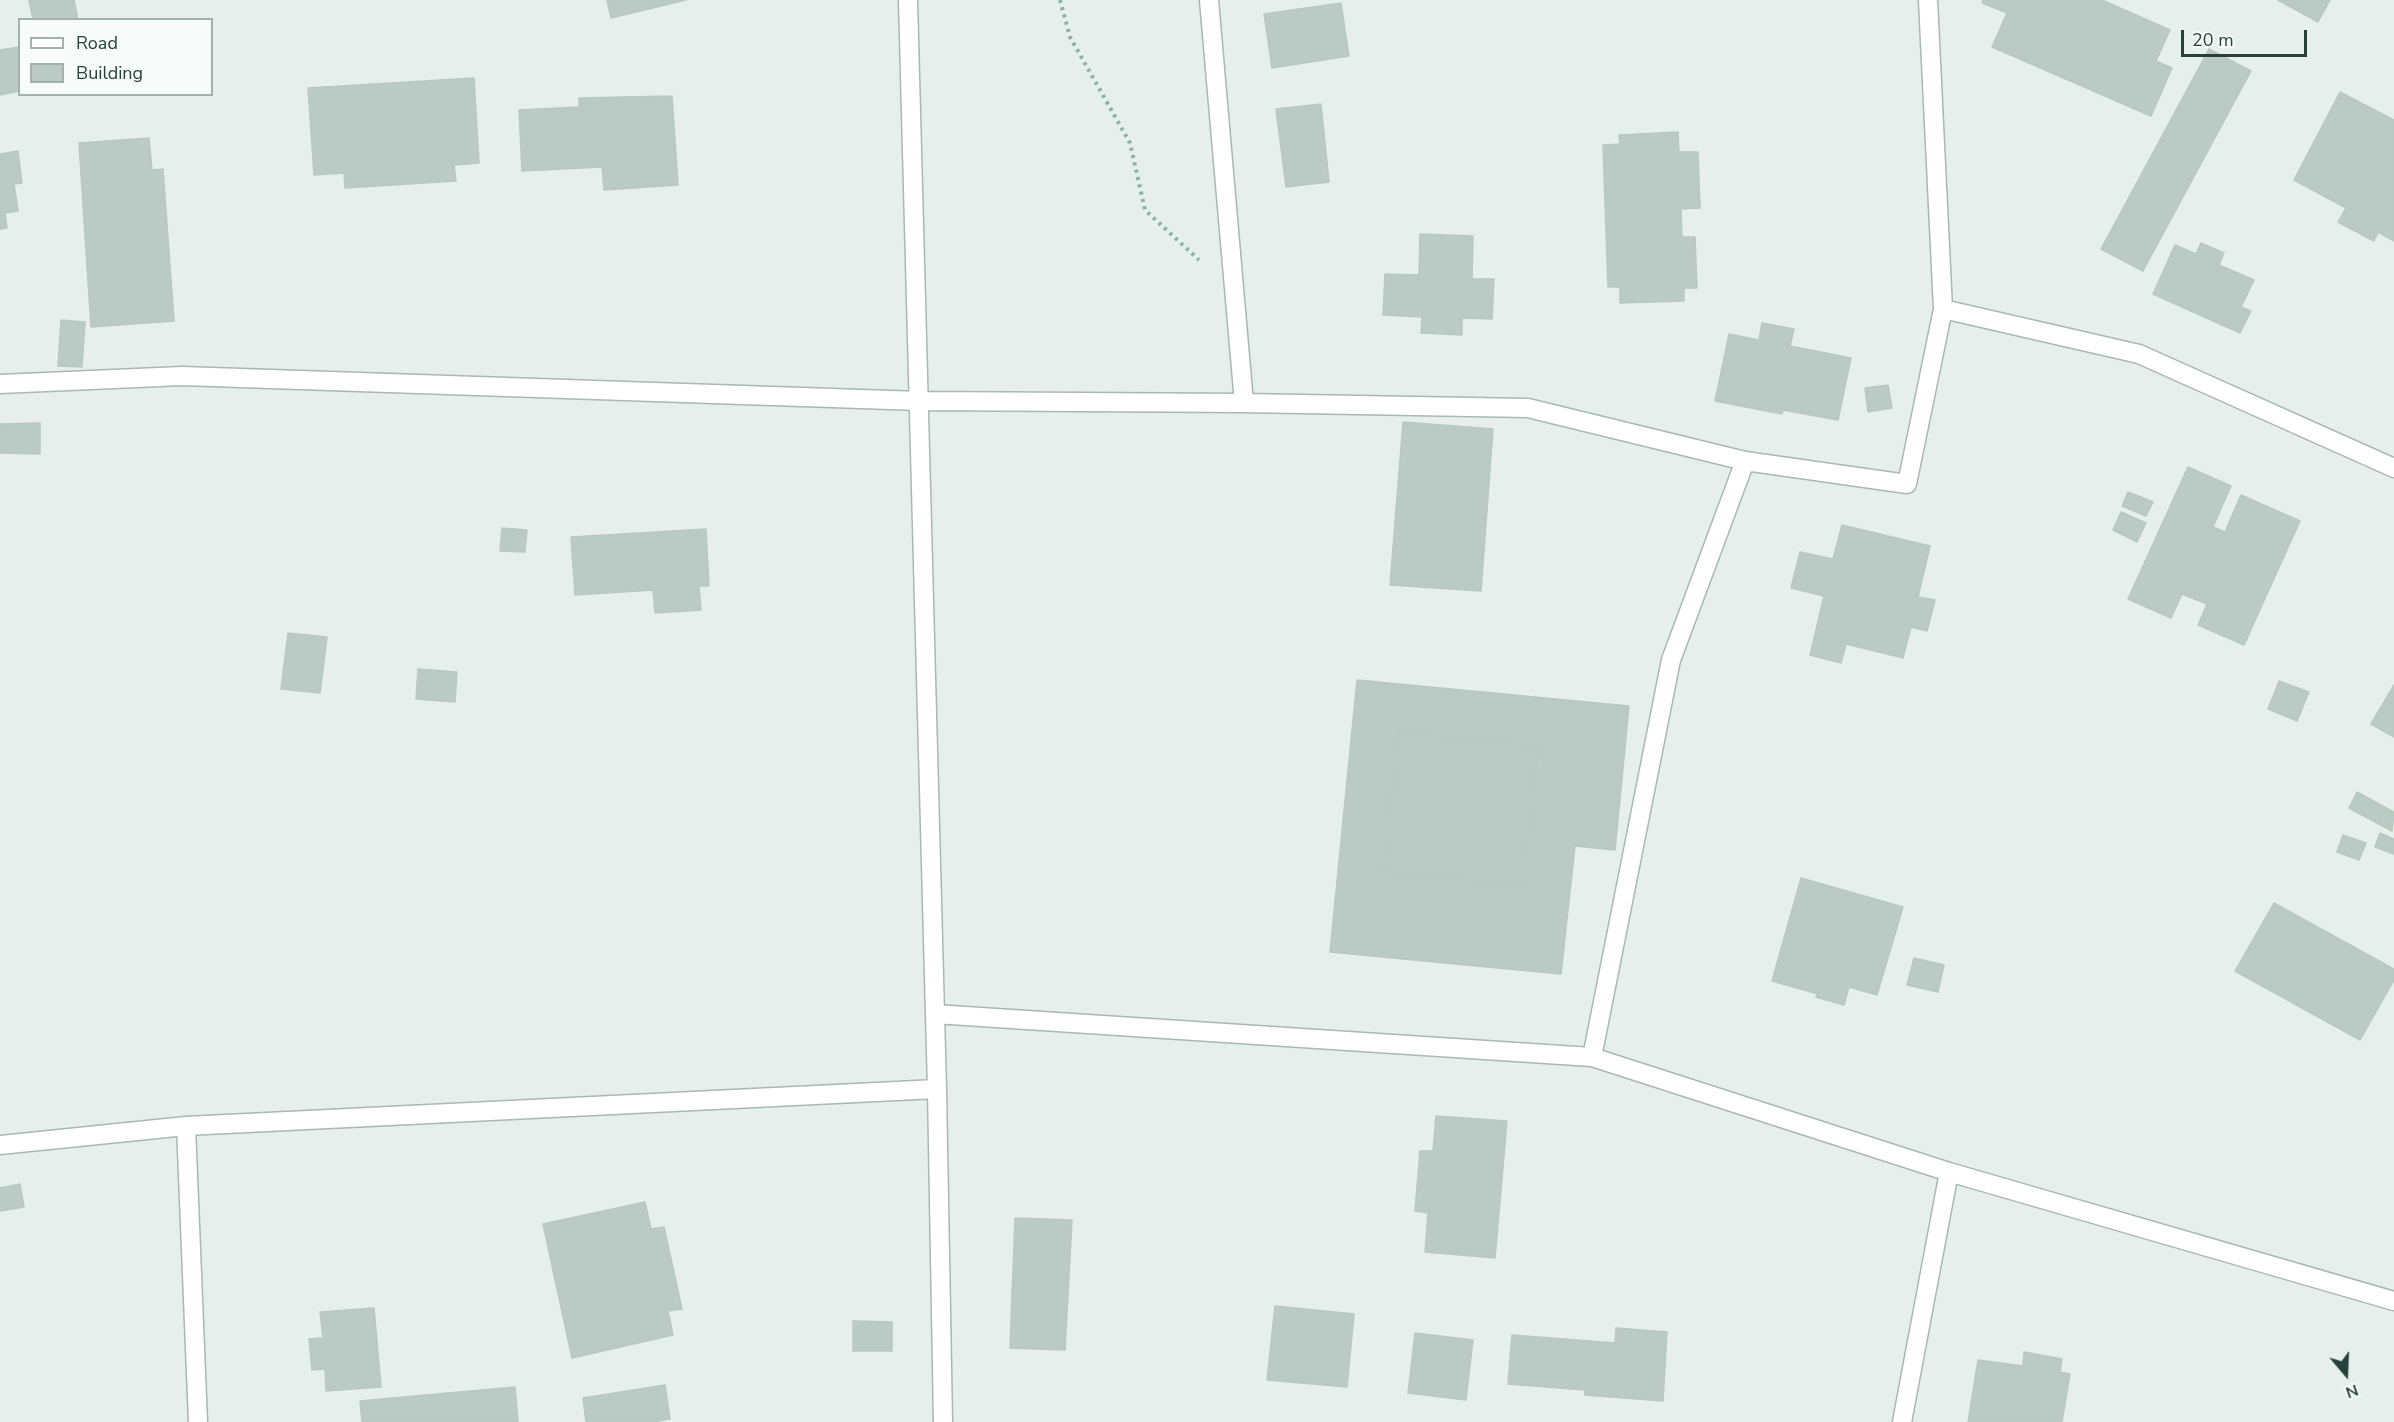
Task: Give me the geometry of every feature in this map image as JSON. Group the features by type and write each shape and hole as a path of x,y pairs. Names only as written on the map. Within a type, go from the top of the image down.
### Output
{"street":[{"path":"908,0 937,1089 943,1422"},
{"path":"1209,0 1244,403"},
{"path":"0,384 182,376 920,401 1528,408 1745,461 1907,484 1943,309 1928,0"},
{"path":"1943,309 2139,354 2394,468"},
{"path":"1592,1057 1671,660 1745,461"},
{"path":"935,1014 1592,1057 1949,1173 2394,1301"},
{"path":"0,1145 186,1126 937,1089"},
{"path":"186,1126 198,1422"},
{"path":"1902,1422 1949,1173"}],"path":[{"path":"1060,0 1070,37 1130,143 1145,210 1234,292"}],"building":[{"path":"29,0 74,0 78,18 33,18"},
{"path":"607,0 686,0 611,18"},
{"path":"1983,0 2102,0 2170,30 2156,61 2172,68 2151,116 1992,47 2007,13 1982,3"},
{"path":"2278,0 2330,0 2318,22"},
{"path":"1341,3 1349,56 1272,68 1264,14"},
{"path":"18,47 18,91 0,95 0,50"},
{"path":"2209,49 2251,71 2143,271 2101,249"},
{"path":"474,78 479,163 454,165 456,181 345,188 344,173 314,175 308,88"},
{"path":"2340,92 2394,120 2394,241 2378,232 2374,241 2338,222 2346,208 2294,180"},
{"path":"672,96 678,185 604,190 602,167 522,171 519,110 579,107 579,98"},
{"path":"1321,104 1329,182 1286,187 1276,109"},
{"path":"1678,132 1679,152 1698,152 1700,208 1681,209 1682,237 1695,237 1697,288 1684,288 1684,301 1620,303 1620,287 1608,287 1603,145 1620,144 1619,135"},
{"path":"149,138 152,170 163,169 174,321 91,327 79,143"},
{"path":"18,151 22,183 14,184 18,211 5,213 7,228 0,229 0,154"},
{"path":"1420,234 1473,236 1472,279 1494,279 1492,319 1462,318 1462,335 1421,333 1422,317 1383,315 1385,274 1419,275"},
{"path":"2201,243 2224,253 2219,265 2254,280 2241,307 2251,311 2240,333 2153,294 2175,245 2196,254"},
{"path":"61,320 85,322 82,367 58,366"},
{"path":"1762,323 1794,329 1790,346 1851,358 1838,420 1783,410 1782,414 1715,401 1729,334 1759,340"},
{"path":"1888,385 1892,408 1868,412 1865,388"},
{"path":"1403,422 1493,429 1481,591 1390,585"},
{"path":"40,423 40,454 0,453 0,424"},
{"path":"2188,467 2231,486 2213,527 2225,532 2241,495 2300,521 2244,645 2198,625 2207,604 2182,594 2171,618 2128,599"},
{"path":"2128,492 2153,502 2146,516 2122,506"},
{"path":"2121,512 2146,523 2137,542 2113,530"},
{"path":"1842,525 1930,546 1918,597 1935,600 1927,631 1911,627 1903,658 1846,644 1841,663 1810,655 1824,596 1791,588 1800,552 1833,559"},
{"path":"502,528 527,530 525,552 500,551"},
{"path":"706,529 709,586 699,586 701,610 655,613 653,590 575,595 571,537"},
{"path":"288,633 327,637 320,693 281,689"},
{"path":"418,669 457,672 455,702 416,699"},
{"path":"1357,680 1629,706 1615,850 1575,846 1561,974 1330,952","holes":["1399,732 1538,746 1522,886 1383,871"]},
{"path":"2279,681 2309,692 2297,721 2268,709"},
{"path":"2394,685 2394,737 2371,724"},
{"path":"1399,732 1538,746 1522,886 1383,871"},
{"path":"2357,792 2394,812 2392,831 2349,808"},
{"path":"2380,833 2394,839 2394,854 2375,847"},
{"path":"2343,835 2366,843 2359,860 2337,852"},
{"path":"1801,878 1903,907 1877,995 1849,987 1844,1005 1816,997 1818,994 1772,981"},
{"path":"2274,903 2394,969 2394,980 2360,1040 2235,971"},
{"path":"1914,958 1944,965 1938,992 1907,985"},
{"path":"1436,1116 1507,1121 1495,1258 1425,1252 1428,1213 1415,1211 1420,1151 1433,1151"},
{"path":"20,1184 24,1207 0,1211 0,1188"},
{"path":"645,1202 651,1229 664,1227 682,1309 668,1311 673,1335 572,1358 543,1224"},
{"path":"1015,1218 1072,1220 1065,1350 1010,1348"},
{"path":"1275,1306 1354,1314 1347,1387 1267,1380"},
{"path":"374,1308 381,1387 326,1391 325,1369 312,1370 309,1339 323,1338 320,1312"},
{"path":"853,1321 892,1322 892,1351 853,1351"},
{"path":"1616,1328 1667,1332 1663,1401 1585,1395 1585,1390 1508,1384 1512,1335 1615,1343"},
{"path":"1415,1333 1473,1340 1466,1400 1408,1393"},
{"path":"2024,1352 2062,1359 2060,1372 2070,1374 2062,1422 1968,1422 1978,1360 2023,1366"},
{"path":"665,1385 670,1419 653,1422 586,1422 583,1398"},
{"path":"515,1387 518,1422 362,1422 360,1401"}]}
